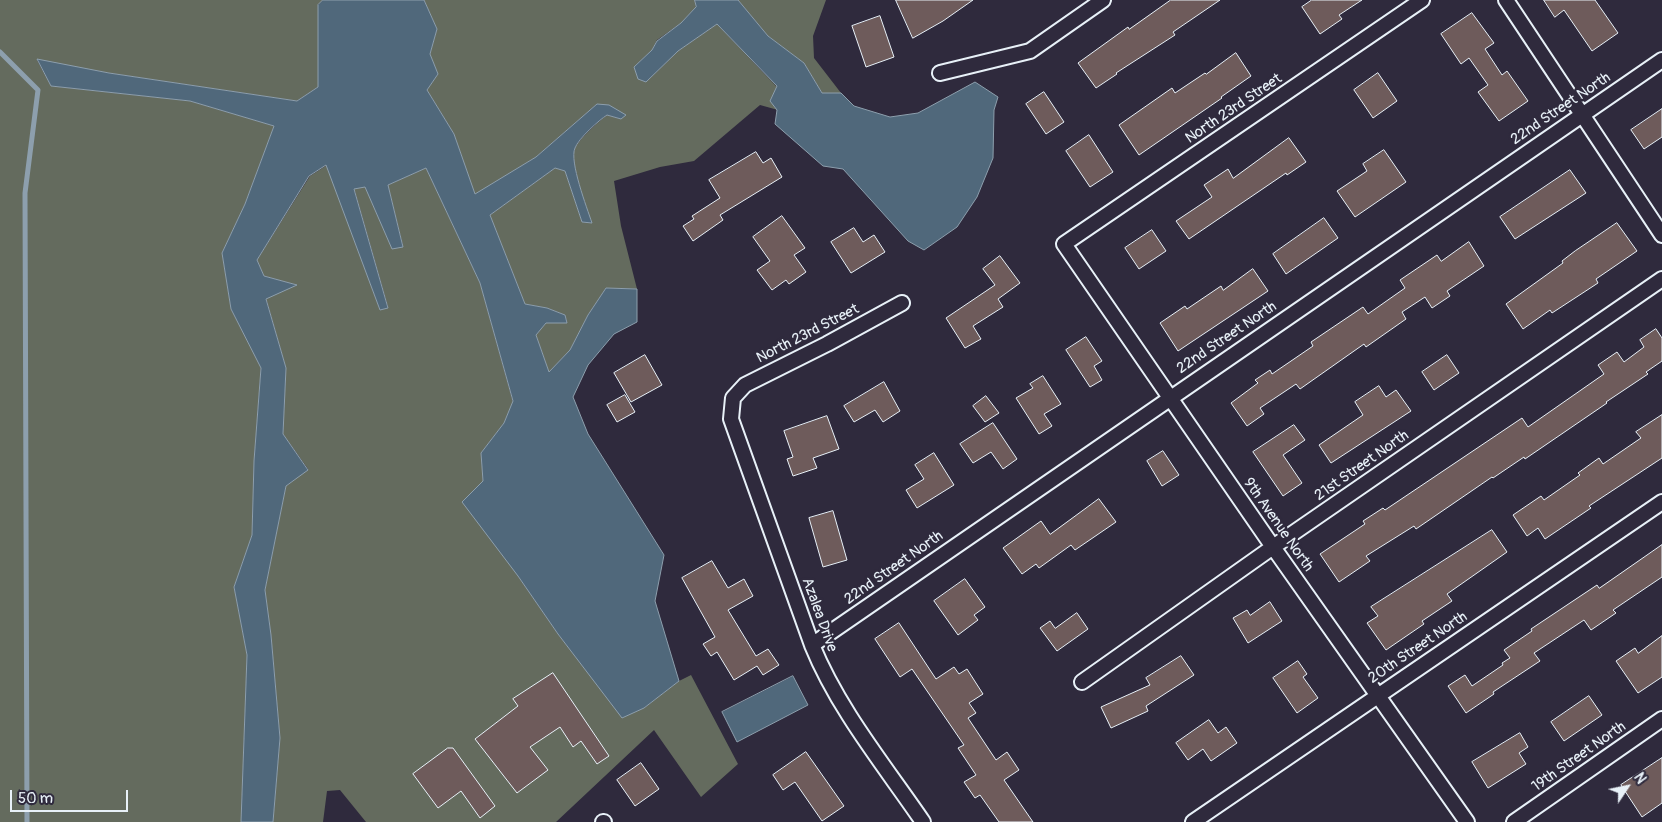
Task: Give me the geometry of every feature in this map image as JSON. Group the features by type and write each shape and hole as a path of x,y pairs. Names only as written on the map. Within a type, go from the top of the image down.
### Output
{"street":[{"path":"940,73 1030,51 1104,0"},
{"name":"North 23rd Street","path":"1064,244 1422,0"},
{"path":"1506,0 1662,235"},
{"name":"22nd Street North","path":"812,645 1662,60"},
{"name":"9th Avenue North","path":"1064,244 1376,696 1467,822"},
{"name":"21st Street North","path":"1082,682 1273,547 1662,279"},
{"name":"North 23rd Street","path":"733,398 745,385 827,344 902,303"},
{"name":"Azalea Drive","path":"733,398 731,419 822,670 836,696 923,822"},
{"name":"20th Street North","path":"1193,822 1662,502"},
{"name":"19th Street North","path":"1514,822 1662,719"}],"green space":[{"path":"0,0 323,0 318,5 318,87 297,101 109,73 37,60 51,86 190,101 274,126 245,204 222,253 231,309 261,367 254,461 252,535 234,587 247,655 241,822 0,822"},
{"path":"424,0 695,0 696,7 681,23 657,40 652,50 634,67 646,82 678,51 717,24 777,87 778,110 760,105 694,161 660,167 614,181 621,226 637,289 606,288 588,315 570,350 549,372 536,335 546,323 567,322 565,315 547,308 525,304 490,215 555,168 565,171 582,222 591,223 576,173 574,163 575,148 585,135 607,115 621,119 597,104 536,157 475,195 454,134 427,90 438,74 430,54 437,29"},
{"path":"738,0 826,0 813,36 814,58 841,93 822,93 804,63 768,36"},
{"path":"327,165 380,310 388,307 354,188 365,186 392,248 403,246 388,185 426,168 480,283 513,402 504,423 481,453 483,481 518,576 558,634 622,717 644,708 679,681 691,675 738,764 701,797 654,730 556,822 366,822 340,790 327,791 323,822 273,822 280,738 265,590 286,486 308,469 283,434 286,368 266,298 296,285 264,276 257,260 310,176"}],"water":[{"path":"323,0 424,0 437,29 430,54 438,74 427,90 454,134 475,194 536,157 597,104 609,105 626,115 621,119 607,115 584,135 575,148 574,163 576,173 592,223 582,222 565,171 555,168 490,215 525,304 547,308 565,315 567,323 546,323 536,335 549,372 570,350 588,315 606,288 637,289 637,322 614,334 588,365 573,397 588,434 664,555 655,601 679,681 644,708 622,718 462,502 483,481 481,453 504,423 513,401 480,283 426,168 388,185 403,247 392,249 365,187 354,189 388,308 380,310 326,165 309,176 257,260 264,276 297,285 266,299 286,368 283,434 308,470 286,486 265,590 280,738 273,822 241,822 247,655 234,587 252,535 254,461 261,368 231,309 222,253 245,204 274,126 190,101 51,86 37,59 109,73 297,101 318,87 318,5"},
{"path":"695,0 738,0 768,36 804,63 822,93 841,93 854,106 890,117 918,113 975,82 998,97 994,110 993,158 977,197 957,227 924,250 908,241 843,169 823,166 775,124 777,110 770,101 777,86 717,24 678,51 646,82 638,79 634,67 652,50 657,41 681,23 696,7"},
{"path":"793,676 808,705 737,742 722,712"}],"building":[{"path":"896,0 973,0 943,21 913,38"},
{"path":"1171,0 1220,0 1173,32 1175,35 1096,88 1078,63 1128,27 1129,29"},
{"path":"1312,0 1362,0 1339,15 1342,19 1320,34 1302,7"},
{"path":"1544,0 1595,0 1618,33 1592,51 1564,10 1555,17"},
{"path":"1472,13 1494,43 1485,49 1502,75 1507,71 1528,101 1499,121 1478,92 1488,85 1469,58 1461,64 1441,34"},
{"path":"880,16 894,57 866,67 852,26"},
{"path":"1236,53 1251,76 1139,155 1119,125 1172,88 1175,93"},
{"path":"1378,73 1397,101 1373,118 1354,90"},
{"path":"1044,92 1064,122 1046,134 1026,104"},
{"path":"1662,109 1662,137 1644,149 1631,130"},
{"path":"1089,135 1113,172 1090,187 1066,151"},
{"path":"1289,138 1306,162 1287,175 1286,173 1189,239 1176,221 1212,197 1204,185 1228,169 1233,178"},
{"path":"1384,150 1406,182 1355,217 1337,191 1367,171 1363,164"},
{"path":"756,152 763,163 771,158 782,177 720,215 723,220 693,241 683,226 694,219 692,216 720,198 709,180"},
{"path":"1570,170 1586,193 1515,239 1500,217"},
{"path":"782,216 805,248 794,255 806,272 789,284 786,280 772,290 757,270 770,261 753,237"},
{"path":"1324,218 1338,238 1286,274 1273,254"},
{"path":"1617,223 1637,251 1596,279 1598,283 1552,313 1550,310 1523,329 1506,304 1563,263 1562,261 1575,251"},
{"path":"854,228 863,242 874,235 885,252 851,273 831,242"},
{"path":"1152,230 1166,251 1139,269 1125,248"},
{"path":"1469,242 1484,266 1447,291 1450,296 1432,308 1425,297 1402,312 1406,319 1366,347 1364,344 1300,389 1296,384 1260,408 1264,414 1247,426 1231,403 1258,383 1255,380 1270,370 1272,374 1313,346 1311,342 1363,307 1368,314 1405,288 1400,280 1437,255 1441,261"},
{"path":"1000,256 1020,283 998,299 1003,307 973,326 981,339 965,348 946,318 995,285 983,269"},
{"path":"1253,269 1268,291 1178,351 1160,323 1185,306 1187,309 1221,286 1223,290"},
{"path":"1656,329 1662,338 1662,361 1646,372 1648,374 1525,459 1524,457 1492,477 1416,529 1414,526 1366,556 1370,561 1339,582 1320,554 1365,524 1363,521 1383,508 1385,510 1522,418 1528,427 1604,374 1598,365 1617,352 1624,362 1644,347 1640,340"},
{"path":"1086,337 1102,361 1094,366 1102,380 1090,387 1066,350"},
{"path":"645,355 662,385 631,402 614,373"},
{"path":"1447,355 1459,373 1434,390 1422,372"},
{"path":"1043,376 1061,404 1044,414 1052,426 1039,434 1016,398 1033,388 1030,384"},
{"path":"884,382 900,411 883,422 875,410 854,422 844,406"},
{"path":"1379,386 1386,397 1396,390 1411,411 1331,463 1319,445 1363,415 1355,402"},
{"path":"625,395 635,412 617,422 607,405"},
{"path":"986,396 999,413 985,422 973,406"},
{"path":"1662,415 1662,458 1589,506 1591,508 1545,539 1538,528 1527,536 1513,515 1541,496 1544,500 1580,475 1578,473 1599,458 1603,464 1641,438 1636,432"},
{"path":"827,416 839,449 813,458 817,468 793,476 787,459 793,457 784,431"},
{"path":"993,423 1017,459 1003,469 991,452 973,463 960,444"},
{"path":"1294,425 1305,440 1283,455 1302,483 1283,496 1253,452"},
{"path":"1163,451 1179,475 1162,486 1147,461"},
{"path":"934,453 954,485 917,508 906,490 924,479 915,465"},
{"path":"1099,499 1116,522 1075,550 1071,545 1039,568 1036,564 1022,574 1003,548 1041,521 1050,534"},
{"path":"833,511 847,560 823,567 809,518"},
{"path":"1492,530 1507,552 1447,594 1452,601 1422,621 1424,624 1386,650 1367,623 1378,616 1371,607"},
{"path":"1662,545 1662,577 1613,610 1616,613 1591,630 1584,620 1534,653 1540,661 1493,692 1494,694 1466,713 1448,686 1465,675 1472,686 1503,665 1502,663 1510,658 1504,650 1532,631 1531,629 1597,585 1599,588"},
{"path":"712,561 728,588 744,579 753,596 728,610 756,656 768,649 779,665 763,675 757,666 734,680 717,652 711,656 703,644 715,637 682,578"},
{"path":"965,579 985,607 974,615 978,620 958,635 934,601"},
{"path":"1270,602 1282,621 1248,643 1233,618 1247,610 1250,615"},
{"path":"1077,613 1088,629 1057,651 1040,628 1050,621 1055,628"},
{"path":"899,623 936,679 954,667 959,674 967,669 983,694 969,703 976,713 968,718 996,760 1007,752 1019,770 1004,780 1033,822 999,822 980,795 975,798 964,782 976,775 958,748 964,745 912,669 900,677 875,639"},
{"path":"1662,636 1662,677 1638,693 1616,661 1635,648 1638,653"},
{"path":"1181,656 1194,675 1146,706 1148,711 1111,728 1101,707 1150,685 1146,678"},
{"path":"1298,661 1307,674 1303,677 1318,698 1297,713 1273,678"},
{"path":"553,673 609,756 597,764 581,741 573,747 560,727 530,747 548,770 517,793 475,739 518,706 513,699"},
{"path":"1589,696 1602,715 1564,741 1551,722"},
{"path":"1209,720 1218,733 1226,727 1237,743 1211,761 1203,749 1188,760 1176,743"},
{"path":"1520,733 1528,747 1519,753 1526,764 1488,788 1472,762"},
{"path":"448,748 453,748 495,806 480,818 461,791 438,808 413,774"},
{"path":"806,752 844,806 822,821 795,782 783,790 773,775"},
{"path":"1662,758 1662,803 1642,817 1621,785"},
{"path":"641,763 659,789 635,806 617,780"}],"waterway":[{"path":"0,52 38,90 25,193 27,822"}]}
